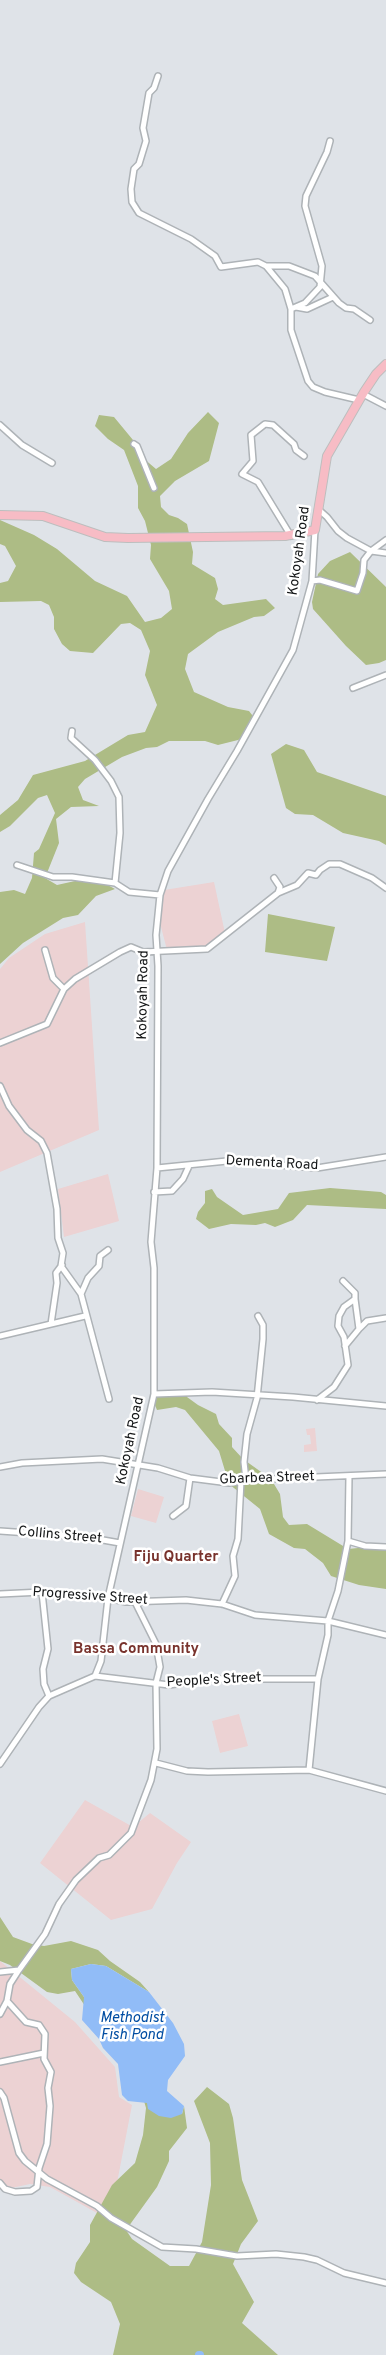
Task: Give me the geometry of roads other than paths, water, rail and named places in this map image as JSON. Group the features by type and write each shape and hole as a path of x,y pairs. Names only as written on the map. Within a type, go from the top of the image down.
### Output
{"main road":[{"name":"Kokoyah Road","path":"315,530 326,456 376,374 386,364"},
{"path":"0,515 43,516 105,537 173,540 291,536 315,530"}],"street":[{"path":"158,76 154,88 149,93 143,124 146,141 139,164 134,169 131,189 132,202 139,213 191,240 214,256 221,267 258,262 266,266 294,268 315,276 320,284 346,308 354,309 370,320"},
{"path":"293,308 305,303 320,284 322,266 305,206 306,196 327,152 330,141"},
{"path":"266,266 285,289 293,308 291,330 308,382 313,387 325,392 361,397 386,406"},
{"path":"293,308 307,309 333,297"},
{"path":"291,536 258,482 242,474 253,461 252,435 266,424 274,425 294,444 296,450 304,456"},
{"path":"0,425 22,445 52,463"},
{"path":"134,444 137,446 154,488"},
{"path":"318,509 327,517 338,532 371,551 386,553"},
{"name":"Kokoyah Road","path":"95,1676 101,1661 108,1598 154,1394 154,1268 151,1242 157,1168 157,914 160,895 168,871 293,650 312,581 315,530"},
{"path":"312,581 320,580 357,591 363,573 364,560 371,551 386,540"},
{"path":"353,688 386,675"},
{"path":"72,731 71,738 95,760 111,781 119,797 120,833 115,883"},
{"path":"0,1043 47,1024 64,989 75,979 131,947 143,952 207,950 278,893 297,885 308,872 316,876 320,870 329,864 340,864 372,878 386,888"},
{"path":"17,865 54,877 72,876 115,883 128,892 160,895"},
{"path":"274,878 280,887 278,893"},
{"path":"45,950 53,978 64,989"},
{"path":"0,1086 9,1106 27,1130 41,1141 47,1153 57,1209 58,1238 62,1253 62,1265 81,1294 85,1316 109,1399"},
{"name":"Dementa Road","path":"157,1168 227,1161 317,1168 386,1157"},
{"path":"154,1192 172,1191 183,1179 189,1166"},
{"path":"81,1294 88,1278 99,1266 100,1256 108,1250"},
{"path":"51,1324 57,1283 56,1273 62,1265"},
{"path":"344,1281 355,1293 359,1329"},
{"path":"316,1401 334,1387 348,1365 344,1337 338,1326 339,1316 344,1307 355,1299"},
{"path":"0,1336 85,1316"},
{"path":"222,1604 235,1576 233,1556 238,1539 244,1481 246,1434 257,1395 263,1339 263,1325 258,1316"},
{"path":"345,1346 366,1321 386,1318"},
{"path":"154,1394 176,1392 257,1395 386,1406"},
{"name":"Gbarbea Street","path":"0,1467 22,1463 102,1459 138,1464 190,1478 229,1483 386,1474"},
{"path":"309,1770 318,1679 328,1635 328,1621 338,1591 348,1541 349,1476"},
{"path":"173,1516 186,1506 190,1478"},
{"name":"Collins Street","path":"0,1531 86,1537 120,1543"},
{"path":"348,1541 365,1546 386,1547"},
{"path":"42,1592 48,1650 43,1669 44,1684 49,1696"},
{"name":"Progressive Street","path":"0,1594 42,1592 135,1602 186,1600 222,1604 255,1616 328,1621 386,1636"},
{"path":"0,2014 7,2001 10,1984 45,1934 59,1904 76,1880 99,1858 109,1855 130,1833 152,1780 156,1763 156,1684 160,1667 156,1644 135,1602"},
{"path":"0,1764 39,1707 49,1696 95,1676"},
{"name":"People's Street","path":"95,1676 176,1685 212,1679 318,1679"},
{"path":"156,1763 187,1771 208,1772 309,1770 386,1791"},
{"path":"0,1972 19,1970"},
{"path":"0,2183 5,2189 16,2192 31,2191 38,2187 39,2168 47,2144 50,2106 48,2088 51,2072 44,2059 45,2034 39,2025 26,2022 7,2001"},
{"path":"0,2062 44,2053"},
{"path":"0,2092 4,2098 19,2153 40,2173 97,2206 111,2218 162,2247 196,2249 237,2256 276,2254 304,2257 317,2260 344,2273 386,2283"}],"water":[{"name":"Methodist Fish Pond","path":"91,1964 106,1966 149,1992 173,2023 184,2044 185,2056 168,2080 167,2091 184,2106 182,2114 171,2118 159,2116 148,2109 147,2103 128,2101 122,2095 118,2064 82,2020 84,1997 72,1980 71,1969"}],"district":[{"name":"Fiju Quarter","path":"176,1558"},
{"name":"Bassa Community","path":"136,1650"}]}
